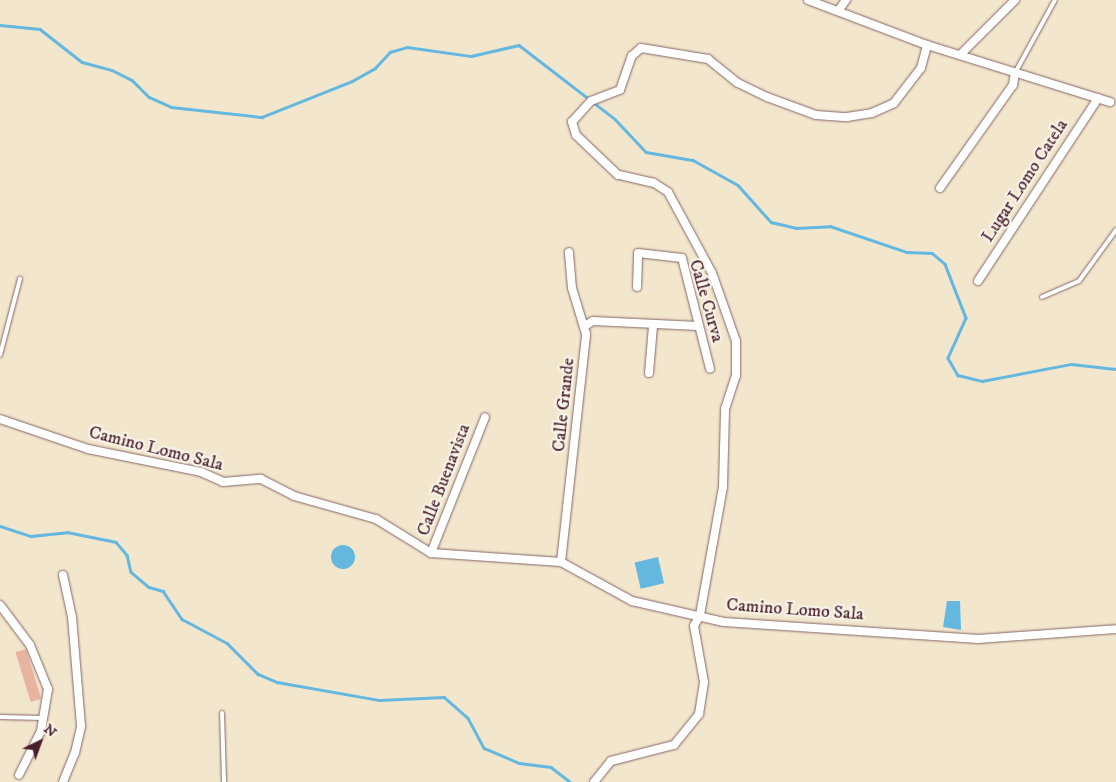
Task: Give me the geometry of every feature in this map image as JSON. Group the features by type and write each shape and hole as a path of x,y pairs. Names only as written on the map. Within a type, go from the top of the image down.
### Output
{"street":[{"path":"808,0 927,45 1113,103"},
{"path":"838,11 846,0"},
{"path":"960,55 1015,0"},
{"path":"594,782 611,761 664,750 690,728 703,698 694,626 700,614 723,487 725,409 736,376 733,323 668,192 654,183 618,175 576,135 572,122 591,101 620,90 632,56 641,48 708,59 738,83 766,97 816,115 847,117 894,103 921,68 927,45"},
{"path":"940,188 1013,85 1014,73"},
{"name":"Lugar Lomo Catela","path":"978,281 1098,98"},
{"name":"Calle Grande","path":"561,562 584,326 572,288 569,252"},
{"name":"Calle Curva","path":"637,287 638,252 682,258 710,368"},
{"path":"584,326 593,321 653,326 698,326"},
{"path":"649,373 653,326"},
{"name":"Calle Buenavista","path":"431,553 485,417"},
{"name":"Camino Lomo Sala","path":"0,419 88,449 201,472 224,482 260,479 294,496 376,519 431,553 561,562 632,601 700,614 724,622 978,639 1116,629"},
{"path":"63,575 72,617 81,726 76,753 63,782"},
{"path":"0,605 40,664 48,689 45,718 19,775"}],"lane":[{"path":"1014,73 1055,0"},
{"path":"1042,297 1080,281 1116,230"},
{"path":"0,355 20,280"},
{"path":"222,713 224,782"},
{"path":"0,717 45,718"}],"water":[{"path":"343,545 352,548 355,557 352,566 343,569 334,566 331,557 334,548"},
{"path":"658,557 664,583 641,589 635,562"},
{"path":"947,601 960,601 961,630 943,627"}],"building":[{"path":"26,649 41,699 31,702 15,652"}],"waterway":[{"path":"0,25 40,29 82,62 112,70 132,80 149,97 171,107 262,117 352,81 375,68 390,52 407,47 471,56 519,45 615,119 646,152 693,160 738,185 771,222 796,228 830,226 907,252 932,253 945,264 966,318 948,358 958,375 982,381 1071,364 1116,369"},
{"path":"0,526 31,536 67,532 116,542 127,555 131,572 149,587 163,591 182,619 227,643 258,674 277,682 379,700 444,697 468,718 484,748 519,763 551,767 570,782"}]}
